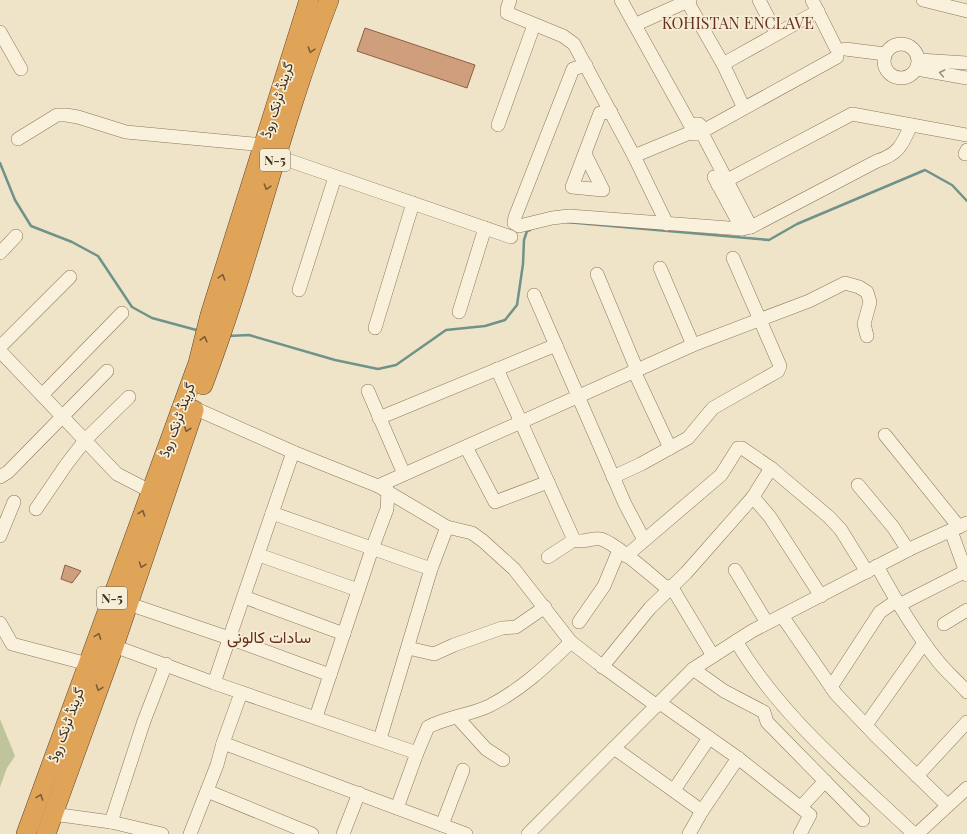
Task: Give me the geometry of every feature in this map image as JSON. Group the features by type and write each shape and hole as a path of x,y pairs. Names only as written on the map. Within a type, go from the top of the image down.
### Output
{"highway":[{"name":"گرینڈ ٹرنک روڈ","path":"309,0 311,21"},
{"name":"گرینڈ ٹرنک روڈ","path":"46,834 129,604 194,408 204,364 269,151 311,21 329,0"},
{"name":"گرینڈ ٹرنک روڈ","path":"26,834 150,491 204,364"}],"street":[{"path":"510,0 507,14 563,36 574,44 634,156 667,224"},
{"path":"621,0 697,130"},
{"path":"629,0 697,130 722,183 747,228"},
{"path":"759,0 776,33"},
{"path":"923,0 967,11"},
{"path":"641,22 688,1 723,64 742,104"},
{"path":"723,64 776,33 816,4 839,52"},
{"path":"498,125 534,25"},
{"path":"0,32 21,69"},
{"path":"904,44 914,49 918,64 909,76 898,78 888,72 885,58 893,46 904,44"},
{"path":"697,130 839,52 885,58"},
{"path":"634,156 697,130 839,52"},
{"path":"918,64 967,63"},
{"path":"918,64 967,78"},
{"path":"586,66 572,69 514,223 519,226 525,226 552,218 569,216 667,224 747,228 877,161 891,157 901,146 911,125"},
{"path":"585,154 600,113 611,112"},
{"path":"722,183 852,114 967,135"},
{"path":"18,139 56,115 66,115 78,117 126,132 269,151 335,176 511,237"},
{"path":"299,290 335,176"},
{"path":"375,328 413,203"},
{"path":"459,312 485,228"},
{"path":"0,253 16,236"},
{"path":"613,477 688,438 713,408 778,371 780,366 761,319 733,258"},
{"path":"660,268 693,345"},
{"path":"597,274 670,448"},
{"path":"0,347 70,277"},
{"path":"383,488 404,474 520,421 693,345 809,301 845,283 852,284 867,292 870,302 864,318 867,336"},
{"path":"534,295 613,477 644,540"},
{"path":"42,395 122,313"},
{"path":"379,418 556,345"},
{"path":"0,351 118,474 150,491"},
{"path":"497,369 574,540"},
{"path":"0,477 8,472 107,371"},
{"path":"368,390 404,474"},
{"path":"36,509 86,439 129,397"},
{"path":"194,408 293,452 383,488 447,526 472,534 483,541 514,569 571,642 602,667 738,758 810,814 800,834"},
{"path":"831,687 880,612 966,573 959,527 884,435"},
{"path":"466,446 495,502 548,482"},
{"path":"579,622 604,586 623,553 644,540 721,475 738,448 742,448 771,468 829,517 842,530 897,603 938,662 967,692"},
{"path":"214,683 293,452"},
{"path":"602,667 650,608 686,573 753,497 771,468"},
{"path":"858,486 893,527 908,550"},
{"path":"316,717 358,590 387,509 383,488"},
{"path":"753,497 770,517 821,596"},
{"path":"0,536 14,502"},
{"path":"272,514 431,569"},
{"path":"380,739 431,569 447,526"},
{"path":"528,834 693,669 767,623 908,550 959,527"},
{"path":"548,557 574,540 581,542 602,539 670,588 713,656"},
{"path":"259,555 358,590"},
{"path":"735,570 767,623"},
{"path":"244,597 344,634"},
{"path":"129,604 229,638 330,675"},
{"path":"408,648 434,654 454,645 502,628 516,627 545,607"},
{"path":"944,624 967,610"},
{"path":"782,616 831,687 866,726 948,805"},
{"path":"0,623 12,644 88,664"},
{"path":"736,641 748,661 783,705 850,775 915,834 967,788"},
{"path":"397,808 428,727 488,706 510,695 533,678 571,642"},
{"path":"866,726 924,643"},
{"path":"114,646 241,693 316,717 417,753"},
{"path":"111,822 144,721 166,664"},
{"path":"693,669 724,691 764,712 767,722 862,820"},
{"path":"190,834 207,791 241,693"},
{"path":"457,717 486,749 503,760"},
{"path":"917,776 967,722"},
{"path":"674,790 709,738"},
{"path":"223,743 466,834"},
{"path":"614,748 702,811"},
{"path":"688,834 738,758"},
{"path":"442,825 462,770"},
{"path":"801,807 825,782"},
{"path":"207,791 312,834"},
{"path":"343,834 359,793"},
{"path":"53,814 111,822 162,834"}],"green space":[{"path":"0,719 15,756 7,768 0,787"}],"building":[{"path":"365,28 475,65 467,88 357,51"},
{"path":"65,565 81,571 72,583 61,579"}],"waterway":[{"path":"0,163 15,200 31,226 72,242 98,256 132,307 152,318 200,331"},
{"path":"566,222 769,240 797,224 925,170 952,185 967,201"},
{"path":"228,336 249,335 335,360 378,369 396,365 446,330 485,326 505,320 517,305 523,264 524,240 527,231 530,230"}],"district":[{"name":"KOHISTAN ENCLAVE","path":"738,23"},
{"name":"سادات کالونی","path":"269,637"}]}
